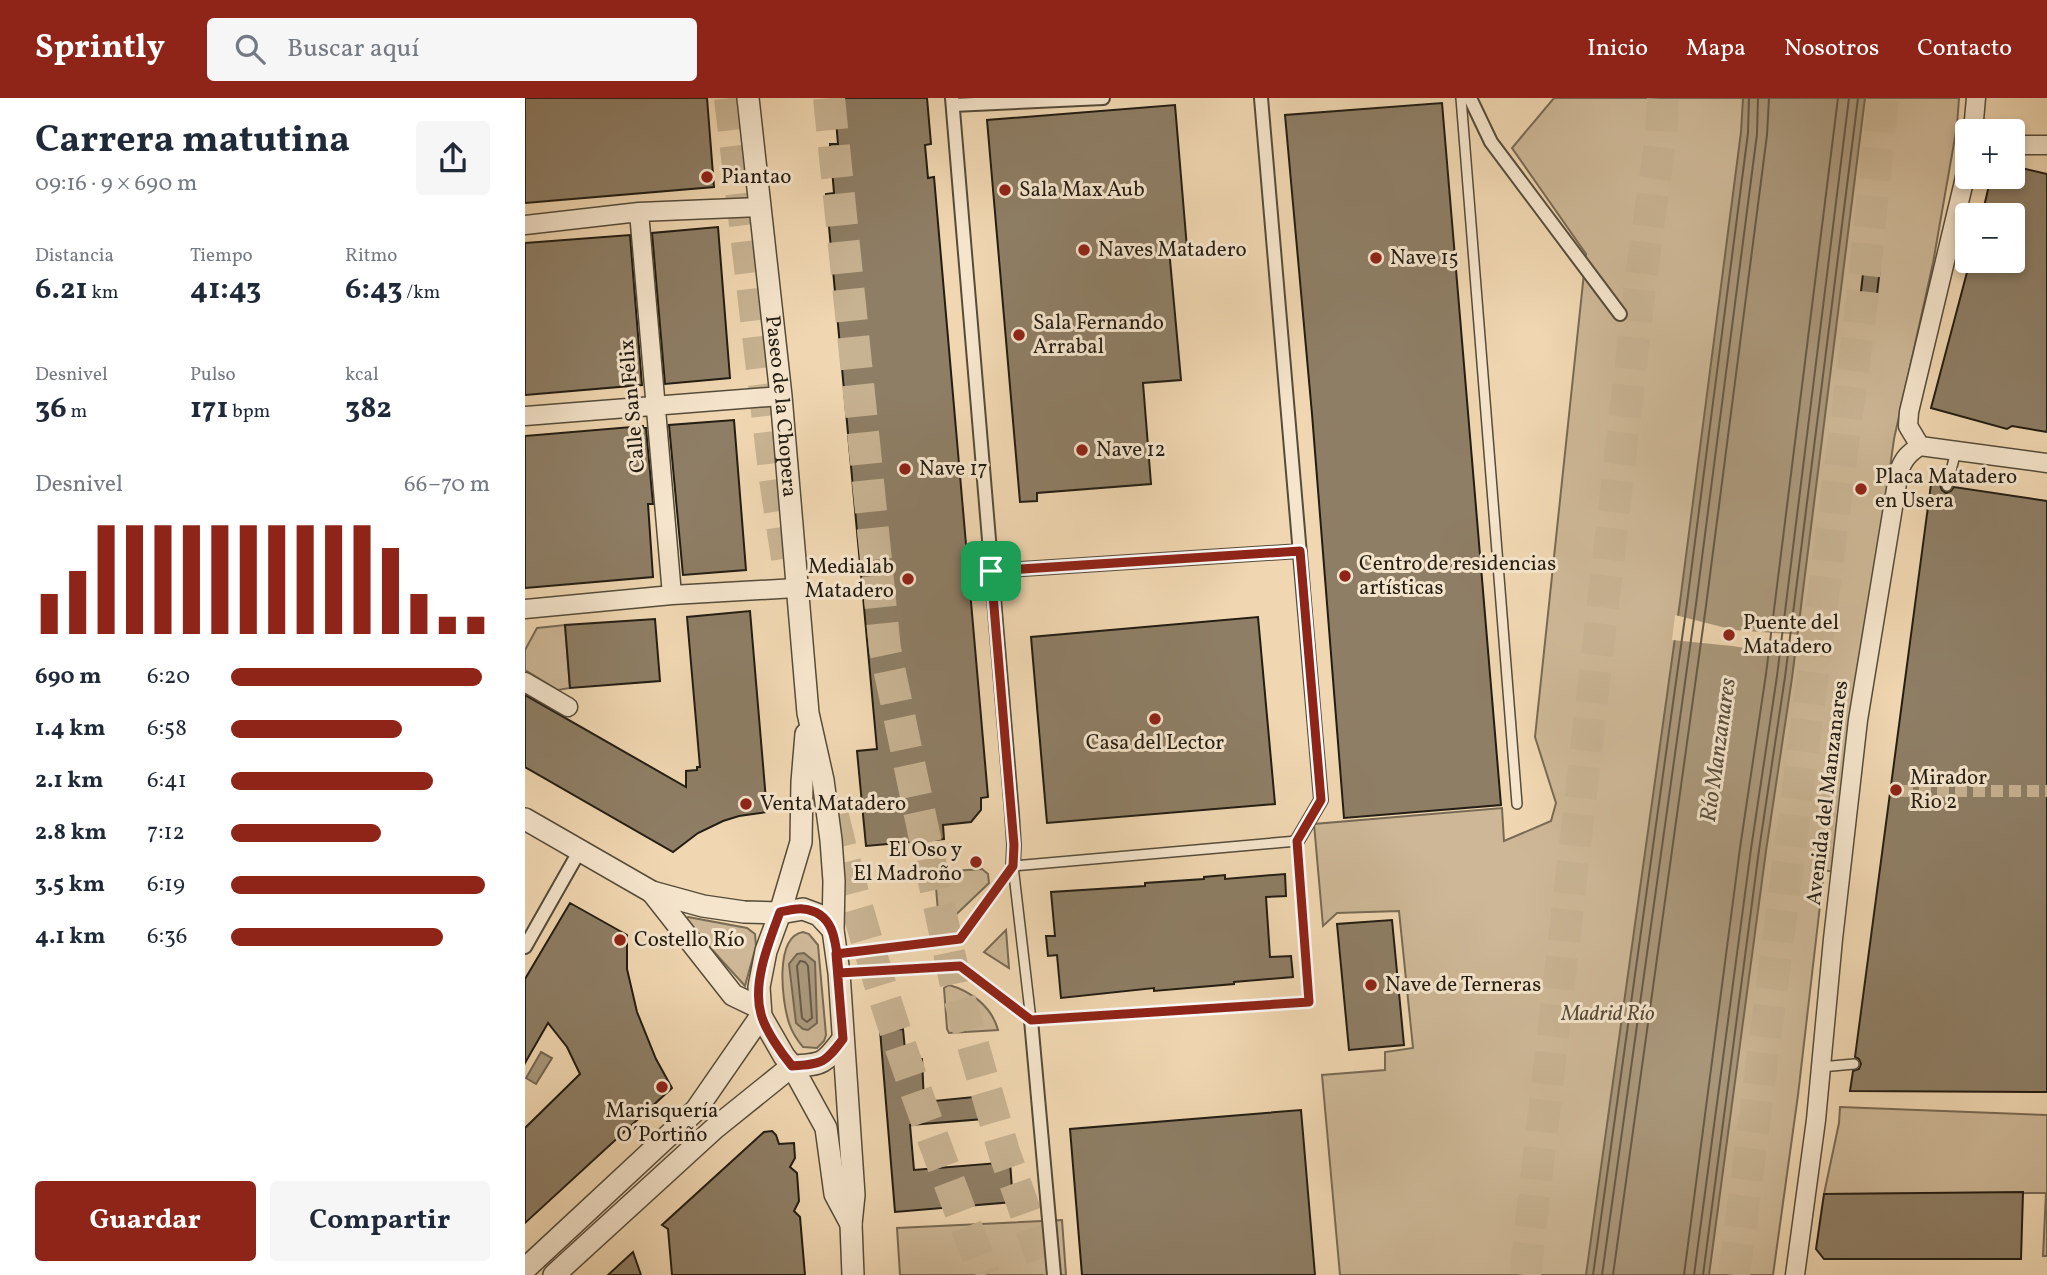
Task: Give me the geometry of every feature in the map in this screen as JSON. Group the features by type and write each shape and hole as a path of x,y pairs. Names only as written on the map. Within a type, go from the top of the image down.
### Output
{"street":[{"name":"Paseo de la Chopera","path":"748,98 781,396 808,713 823,780 831,840 833,930 843,1039"},
{"path":"1013,866 1013,834 952,101 1103,98"},
{"path":"1261,98 1321,800 1297,841"},
{"path":"1470,98 1491,142 1620,314"},
{"path":"1974,119 1976,98"},
{"path":"2025,145 2047,145"},
{"path":"1962,189 1907,426 1926,447 2047,463"},
{"path":"525,225 639,212 760,206"},
{"name":"Calle San Félix","path":"639,212 672,595"},
{"path":"525,416 781,396"},
{"name":"Avenida del Manzanares","path":"1795,1275 1811,1162 1834,925 1858,720 1899,471 1910,452 1926,447"},
{"path":"991,571 1300,551"},
{"path":"525,609 672,595 796,588"},
{"path":"525,682 568,707"},
{"name":"Paseo de la Chopera","path":"761,1012 759,987 766,951 801,842 802,782 808,713"},
{"path":"525,819 652,892 703,906 744,912 803,909 819,915 833,930"},
{"path":"525,947 580,850"},
{"path":"652,892 733,995 761,1012 826,1128 835,1194 851,1224"},
{"path":"525,1269 696,1110 761,1012"},
{"path":"1031,1020 1054,1275"},
{"path":"554,1275 715,1128 792,1066 813,1065 827,1060 843,1039"},
{"path":"843,1039 854,1195 851,1224 853,1275"}],"lane":[{"path":"1461,98 1517,804"},
{"path":"1947,486 1955,452"},
{"path":"1297,841 1309,1002 1031,1020 960,966 838,963 960,939 1013,866 1297,841"},
{"path":"1013,866 1031,1020"},
{"path":"1821,1067 1854,1064"}],"green space":[{"name":"Madrid Río","path":"1554,98 1959,98 1955,137 1933,263 1894,439 1834,871 1824,871 1798,1095 1773,1275 1340,1275 1322,1075 1385,1070 1385,1052 1413,1048 1399,911 1337,913 1323,926 1314,824 1502,808 1504,841 1551,821 1556,803 1535,737 1586,254 1512,148"},
{"path":"565,625 570,688 558,690 525,670 525,650 537,628"},
{"path":"982,869 988,874 989,883 943,927 939,924 935,875 938,872"},
{"path":"688,917 747,928 755,934 756,946 745,986 685,920"},
{"path":"1006,930 1009,968 984,952"},
{"path":"803,932 809,934 818,945 826,1035 817,1048 803,1047 799,1042 789,1023 784,1001 784,957 794,936"},
{"path":"949,985 965,991 986,1007 998,1030 949,1033 944,988"},
{"path":"1840,1107 2047,1115 2047,1256 2043,1256 2046,1193 1824,1194"},
{"path":"1062,1220 1066,1275 900,1275 897,1228"}],"water":[{"name":"Río Manzanares","path":"1743,98 1865,98 1792,678 1709,1275 1586,1275 1680,602 1741,132"},
{"path":"804,953 815,962 817,1023 808,1030 796,1023 789,964 797,954"},
{"path":"541,1052 552,1058 536,1084 526,1078"}],"pier":[{"name":"Puente del Matadero","path":"1675,615 1734,630 1801,635 1798,656 1672,640"}],"building":[{"path":"525,98 707,98 714,187 525,203"},
{"name":"Nave 17","path":"834,98 927,98 931,144 925,145 928,178 934,177 988,797 981,798 981,810 971,822 943,825 944,839 866,846 857,751 877,749 826,194 834,193 830,144 838,144"},
{"path":"1442,103 1501,805 1344,818 1285,115"},
{"path":"1175,105 1187,248 1169,249 1181,380 1143,383 1151,484 1037,493 1037,501 1020,502 987,120"},
{"path":"2025,169 2047,174 2047,432 2012,426 2007,429 1931,408 1967,273 2025,273 2025,203 1985,203 1988,189 2025,189"},
{"path":"718,227 730,378 665,384 652,233"},
{"path":"630,235 642,385 525,395 525,243"},
{"path":"1864,265 1880,268 1876,303 1860,300"},
{"path":"734,420 746,570 683,575 669,425"},
{"path":"643,426 646,428 653,504 648,504 653,577 525,588 525,436"},
{"path":"1931,484 1940,485 1946,493 1954,487 2047,501 2047,1092 1850,1091 1853,1071 1859,1069 1861,1064 1855,1057"},
{"path":"750,611 767,812 723,821 698,833 673,852 525,767 525,695 686,787 686,771 700,767 687,617"},
{"name":"Casa del Lector","path":"1258,617 1275,804 1047,823 1031,637"},
{"path":"655,619 660,681 570,688 565,625"},
{"path":"1285,874 1286,896 1266,897 1270,957 1291,956 1293,977 1061,998 1057,955 1048,956 1046,936 1055,936 1051,892 1145,886 1145,883 1225,875 1225,879"},
{"path":"570,903 627,935 627,969 637,1012 656,1059 672,1088 525,1223 525,1128 580,1074 567,1047 548,1023 525,1063 525,979"},
{"name":"Nave de Terneras","path":"1392,920 1404,1045 1349,1050 1337,924"},
{"path":"903,1029 906,1060 922,1059 924,1102 994,1095 996,1118 910,1125 914,1170 1010,1162 1013,1202 895,1212 880,1030"},
{"path":"1301,1110 1315,1275 1082,1275 1070,1129"},
{"path":"772,1131 779,1144 794,1143 795,1158 790,1167 797,1173 799,1201 794,1211 800,1217 805,1275 672,1275 668,1229 662,1225 764,1132"},
{"path":"2023,1192 2021,1259 1824,1259 1816,1249 1824,1194"},
{"path":"633,1252 641,1275 608,1275"}],"tunnel":[{"path":"730,98 775,479 788,565"},
{"path":"829,98 885,649 957,990 1004,1152 1048,1275"},
{"path":"1525,1275 1641,278 1661,136 1663,98"},
{"path":"1734,1275 1861,308 1883,98"},
{"path":"1901,791 2047,791"},
{"path":"833,816 882,991 985,1275"}],"place":[{"name":"Piantao","path":"707,177"},
{"name":"Sala Max Aub","path":"1005,190"},
{"name":"Naves Matadero","path":"1084,250"},
{"name":"Nave 15","path":"1376,258"},
{"name":"Sala Fernando Arrabal","path":"1019,335"},
{"name":"Nave 12","path":"1082,450"},
{"name":"Nave 17","path":"905,469"},
{"name":"Placa Matadero en Usera","path":"1861,489"},
{"name":"Centro de residencias artísticas","path":"1345,576"},
{"name":"Medialab Matadero","path":"908,579"},
{"name":"Puente del Matadero","path":"1729,635"},
{"name":"Casa del Lector","path":"1155,719"},
{"name":"Mirador Rio 2","path":"1896,790"},
{"name":"Venta Matadero","path":"746,804"},
{"name":"El Oso y El Madroño","path":"976,862"},
{"name":"Costello Río","path":"620,940"},
{"name":"Nave de Terneras","path":"1371,985"},
{"name":"Marisquería O´Portiño","path":"662,1087"}],"route":[{"path":"991,571 1014,845 1013,866 960,939 836,954 843,1039 827,1060 813,1065 792,1066 784,1056 761,1016 759,987 766,951 780,912 803,909 819,915 833,930 836,954 839,973 960,966 1031,1020 1309,1002 1297,841 1321,800 1300,551 991,571"}]}
